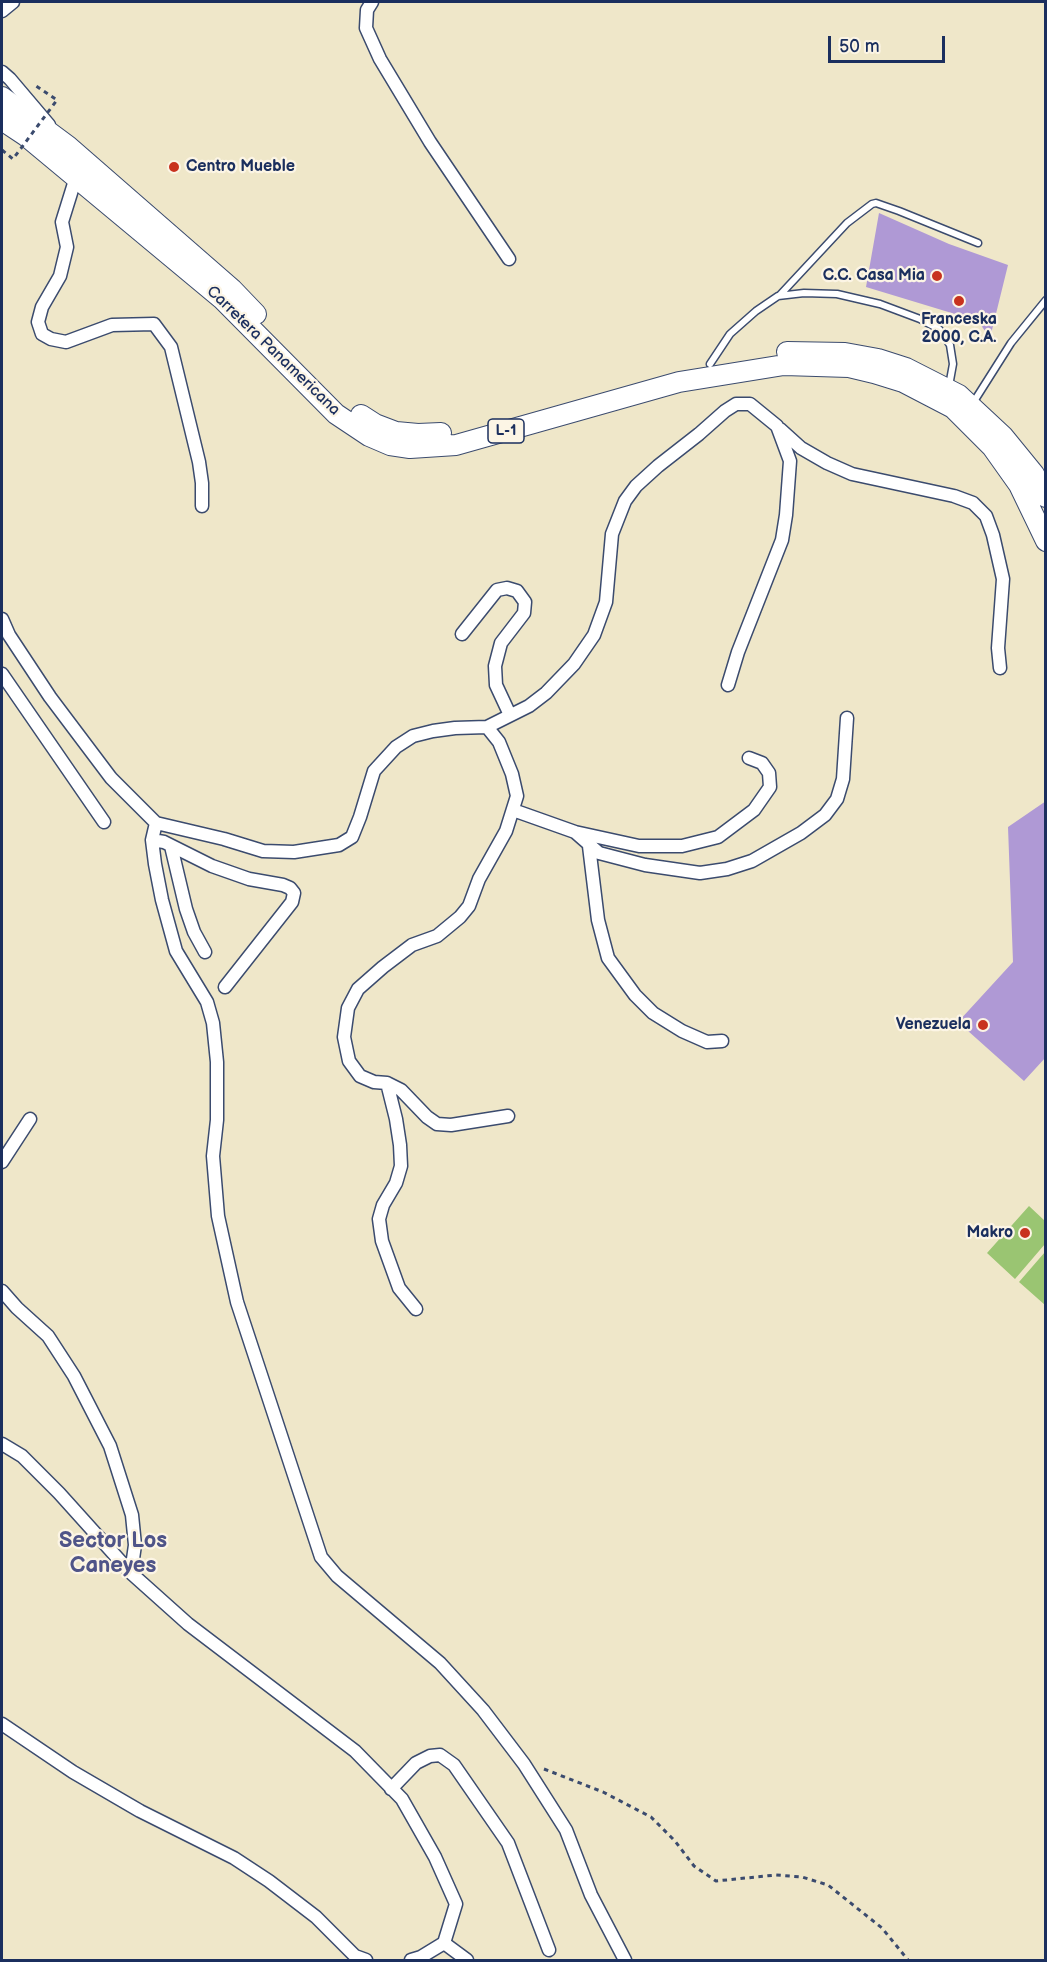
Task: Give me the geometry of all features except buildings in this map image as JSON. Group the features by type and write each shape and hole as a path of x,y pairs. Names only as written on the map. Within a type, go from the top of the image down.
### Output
{"main road":[{"name":"Carretera Panamericana","path":"2,97 68,146 232,289 341,403 375,424 396,432 454,433 673,370 785,352 845,353 878,359 906,368 949,390 972,406 1003,436 1034,474 1046,497"},
{"name":"Carretera Panamericana","path":"2,120 26,136 222,299 336,414 369,436 390,445 410,448 456,445 679,382 784,365 849,367 903,382 953,408 992,447 1019,485 1046,541"}],"street":[{"path":"2,11 13,2"},
{"path":"372,2 367,10 366,28 380,59 430,142 509,259"},
{"path":"2,72 68,146"},
{"path":"76,177 62,222 67,247 60,276 42,307 38,322 42,334 51,339 66,342 112,325 154,324 171,347 199,462 202,506"},
{"path":"2,619 9,635 56,706 111,778 156,823 263,851 294,852 339,845 352,837 374,771 396,747 413,736 433,731 487,727 529,706 546,693 574,664 594,635 606,602 612,534 625,501 636,486 714,420 736,404 750,404 801,448 827,463 852,474 954,496 973,503 986,516 993,535 1003,579 998,648 999,668"},
{"path":"728,685 749,623 782,540 789,461 777,426"},
{"path":"462,634 497,590 507,588 517,591 525,602 524,614 501,643 495,666 496,686 510,715"},
{"path":"2,674 104,822"},
{"path":"575,832 599,853 645,865 700,873 727,869 752,861 801,833 825,814 837,799 843,779 847,718"},
{"path":"487,727 499,742 512,774 517,796 506,831 479,879 469,906 460,917 437,936 412,945 358,989 348,1008 344,1037 349,1061 360,1076 374,1082 387,1083 401,1090 437,1124 451,1125 508,1116"},
{"path":"513,810 575,832 639,846 682,846 718,837 754,810 770,787 769,772 762,763 749,758"},
{"path":"156,823 152,840 162,900 176,951 207,1002 213,1023 217,1074 217,1120 213,1155 218,1216 237,1302 321,1557 337,1576 440,1663 483,1710 567,1830 591,1895 625,1960"},
{"path":"152,840 164,842 212,866 249,879 283,885 291,888 294,893 292,902 225,987"},
{"path":"171,846 186,909 194,932 205,952"},
{"path":"590,846 598,920 608,958 635,995 653,1013 706,1042 722,1041"},
{"path":"387,1083 397,1127 401,1166 396,1183 383,1205 379,1219 382,1241 399,1288 416,1309"},
{"path":"2,1162 30,1119"},
{"path":"2,1291 48,1336 74,1376 110,1446 132,1515 135,1545 131,1573"},
{"path":"2,1444 22,1456 131,1573 188,1624 356,1751 402,1799 435,1857 456,1904 444,1943 422,1957 411,1960"},
{"path":"2,1724 73,1772 140,1811 234,1858 316,1917 355,1956 366,1960"},
{"path":"392,1789 416,1763 430,1756 440,1755 454,1765 508,1843 549,1950"},
{"path":"444,1943 467,1960"}],"lane":[{"path":"710,364 730,334 756,311 778,296 848,223 872,204 876,203 898,211 978,243"},
{"path":"778,296 804,293 837,294 880,304 939,329 950,345 953,364 949,390"},
{"path":"972,406 1011,343 1046,300"}],"path":[{"path":"2,150 14,159 57,100 33,84"},
{"path":"529,1773 543,1769 603,1792 634,1807 651,1817 675,1841 694,1866 716,1881 776,1875 802,1877 828,1885 882,1928 908,1960"}],"green space":[{"name":"Makro","path":"1029,1206 1045,1221 1045,1244 1015,1279 987,1253"},
{"name":"Makro","path":"1045,1252 1045,1305 1019,1282"}],"place":[{"name":"Centro Mueble","path":"174,167"},
{"name":"C.C. Casa Mia","path":"937,276"},
{"name":"Franceska 2000, C.A.","path":"959,301"},
{"name":"Venezuela","path":"983,1025"},
{"name":"Makro","path":"1025,1233"}],"district":[{"name":"Sector Los Caneyes","path":"113,1554"}]}
